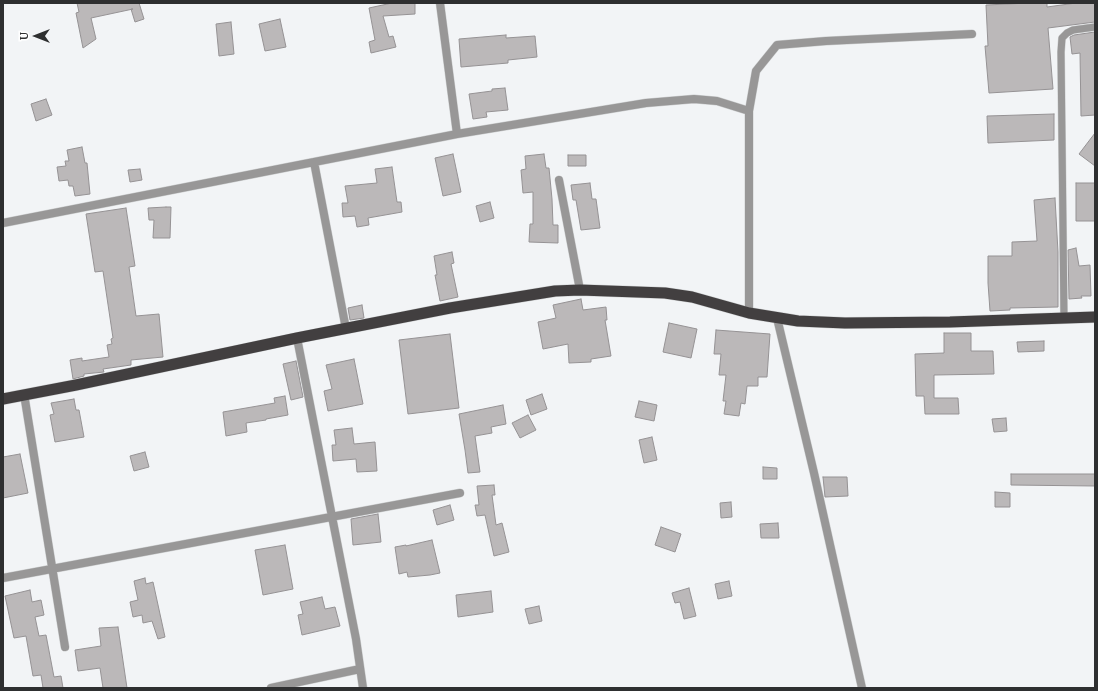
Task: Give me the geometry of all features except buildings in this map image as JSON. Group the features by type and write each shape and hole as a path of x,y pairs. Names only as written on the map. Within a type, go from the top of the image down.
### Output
{"highway":[{"path":"3,399 450,308 555,291 580,290 665,293 778,318 845,323 950,322 1095,317"}],"street":[{"path":"440,3 456,134"},
{"path":"750,313 749,111 756,71 777,45 826,41 972,34"},
{"path":"3,223 456,134 646,103 694,99 717,101 749,111"},
{"path":"314,162 346,329"},
{"path":"559,180 580,290"},
{"path":"778,318 862,688"},
{"path":"297,338 356,639 363,688"},
{"path":"24,394 65,647"},
{"path":"3,578 460,492"},
{"path":"271,688 360,669"}],"lane":[{"path":"1064,319 1062,38 1073,30 1095,27"}]}
